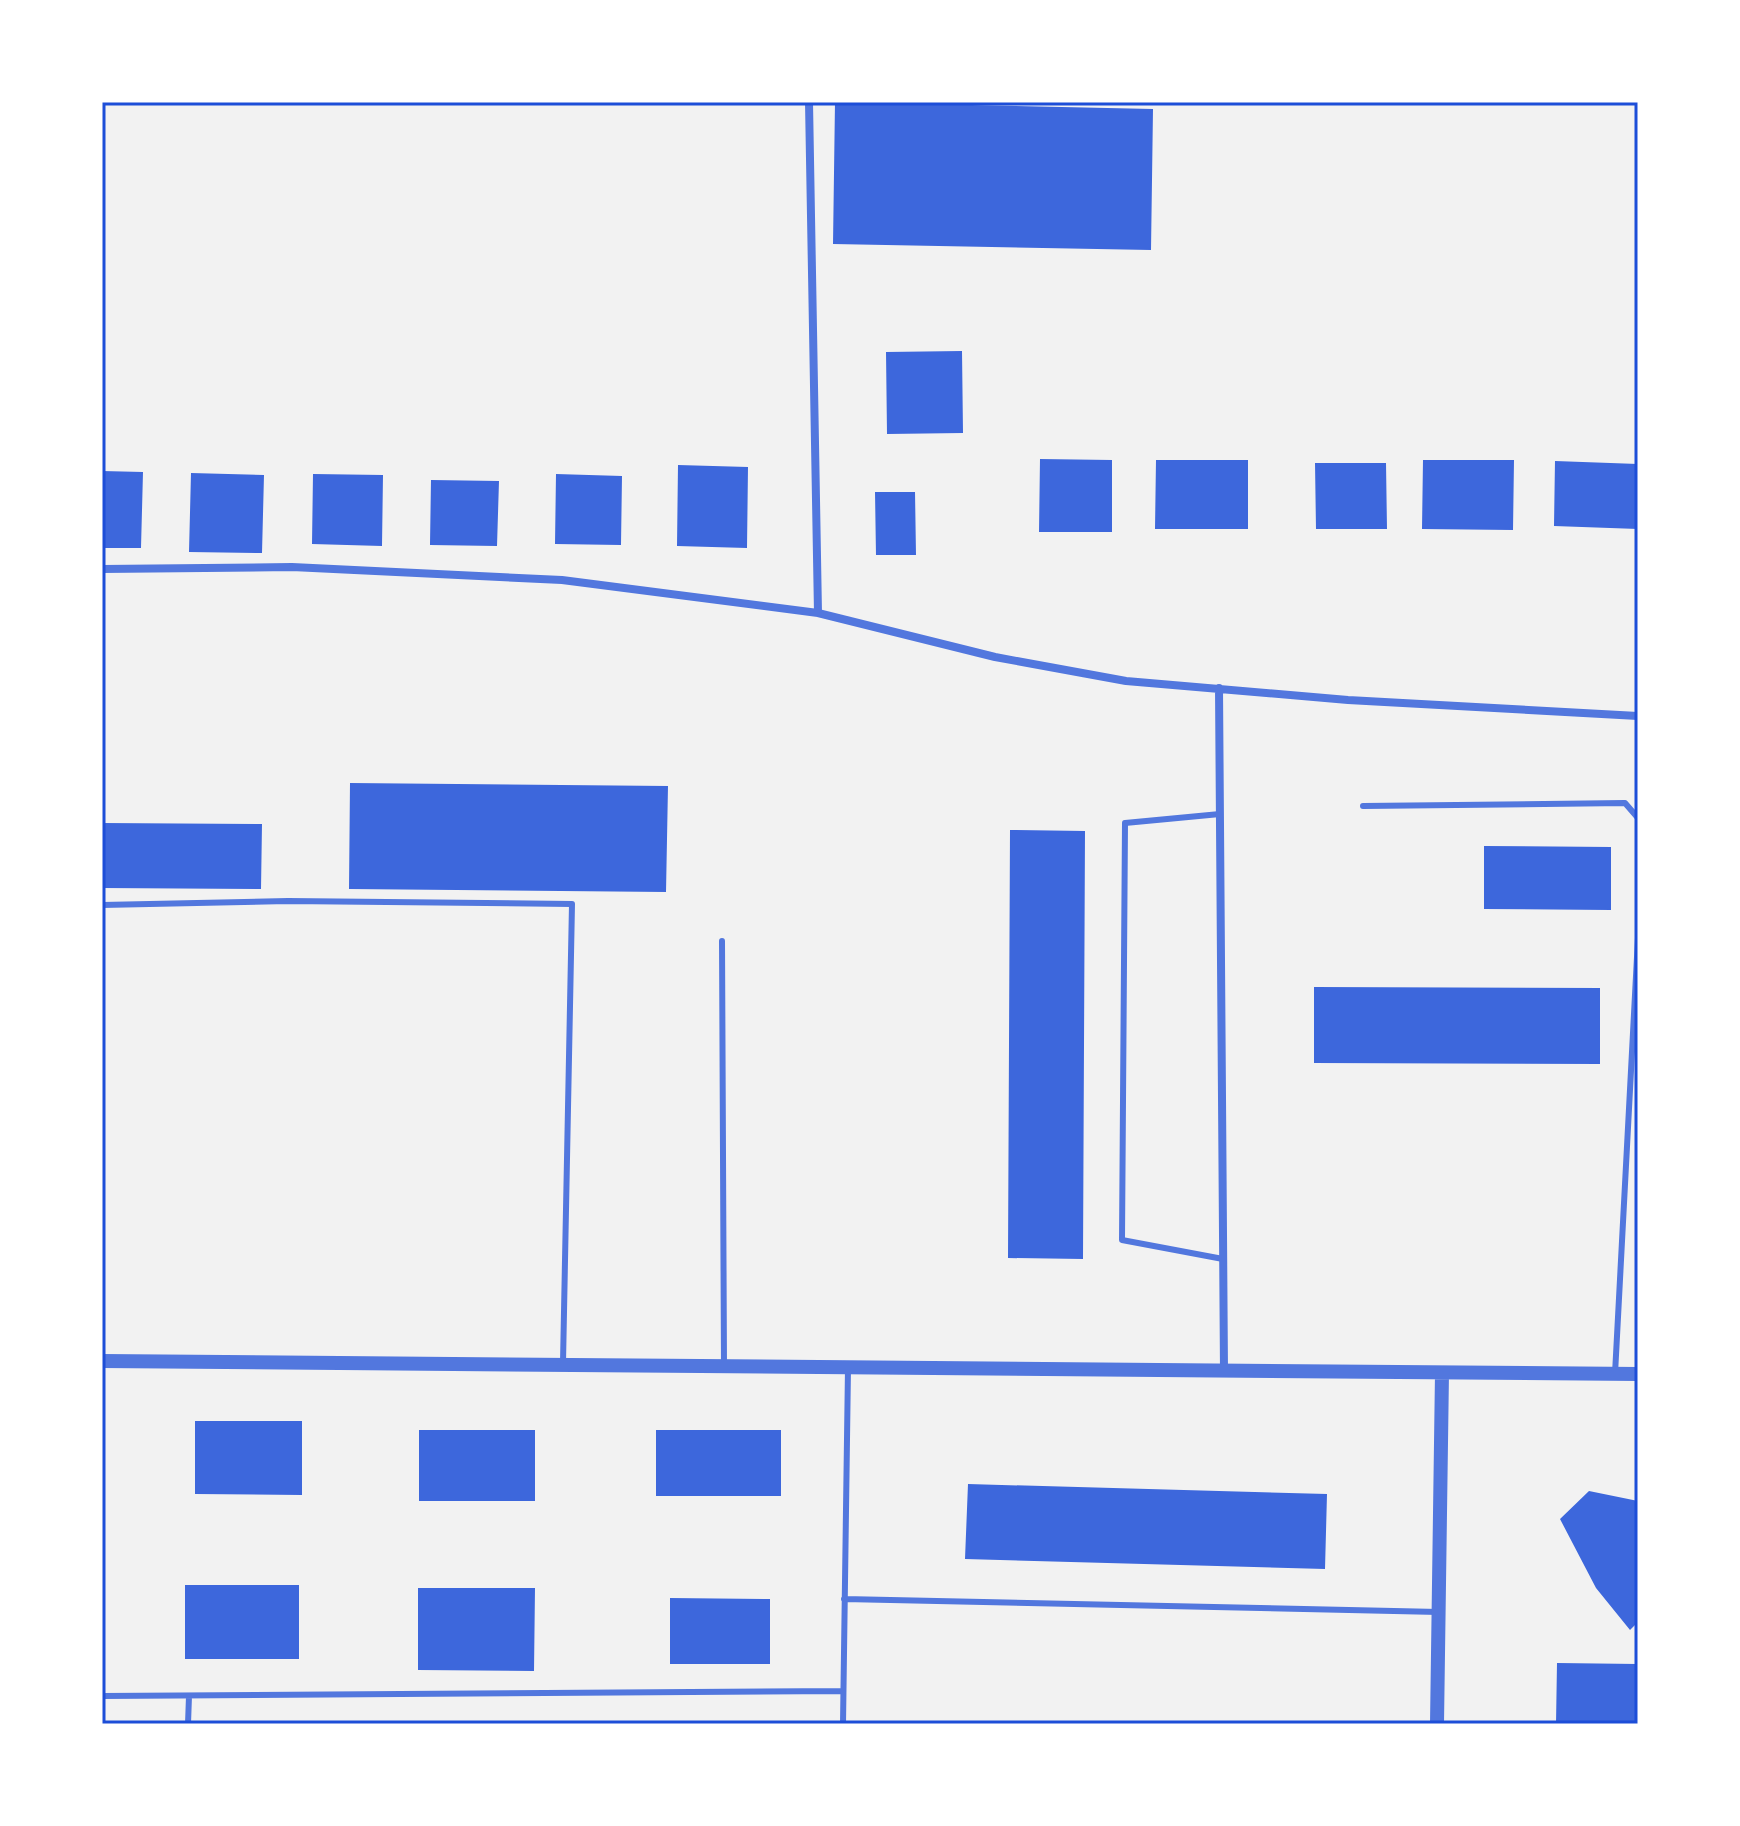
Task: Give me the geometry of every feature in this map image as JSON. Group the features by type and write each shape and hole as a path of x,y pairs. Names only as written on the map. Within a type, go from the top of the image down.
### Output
{"street":[{"path":"809,102 818,613"},
{"path":"102,569 292,567 562,580 818,613 1009,660 1126,681 1348,700 1638,716"},
{"path":"1219,688 1224,1371"},
{"path":"102,1361 1638,1374"},
{"path":"1437,1724 1442,1373"}],"lane":[{"path":"1363,806 1625,803 1638,818"},
{"path":"1220,814 1125,823 1122,1240 1223,1259"},
{"path":"102,905 288,901 572,904 563,1363"},
{"path":"1615,1374 1638,938"},
{"path":"722,941 724,1367"},
{"path":"843,1724 848,1368"},
{"path":"844,1599 1439,1612"},
{"path":"102,1696 843,1691"},
{"path":"188,1724 189,1696"}],"building":[{"path":"835,102 1153,109 1151,250 833,244"},
{"path":"962,351 963,433 887,434 886,352"},
{"path":"1040,459 1112,460 1112,532 1039,532"},
{"path":"1156,460 1248,460 1248,529 1155,529"},
{"path":"1423,460 1514,460 1513,530 1422,529"},
{"path":"1555,461 1638,464 1638,529 1554,526"},
{"path":"1315,463 1386,463 1387,529 1316,529"},
{"path":"678,465 748,467 747,548 677,546"},
{"path":"102,471 143,472 141,548 102,548"},
{"path":"191,473 264,475 262,553 189,552"},
{"path":"313,474 383,475 382,546 312,544"},
{"path":"556,474 622,476 621,545 555,544"},
{"path":"431,480 499,481 497,546 430,545"},
{"path":"875,492 915,492 916,555 876,555"},
{"path":"350,783 668,786 666,892 349,889"},
{"path":"102,823 262,824 261,889 102,888"},
{"path":"1010,830 1085,831 1083,1259 1008,1258"},
{"path":"1484,846 1611,847 1611,910 1484,909"},
{"path":"1314,987 1600,988 1600,1064 1314,1063"},
{"path":"195,1421 302,1421 302,1495 195,1494"},
{"path":"419,1430 535,1430 535,1501 419,1501"},
{"path":"656,1430 781,1430 781,1496 656,1496"},
{"path":"968,1484 1327,1494 1325,1569 965,1559"},
{"path":"1589,1491 1638,1501 1638,1622 1630,1630 1596,1588 1560,1519"},
{"path":"185,1585 299,1585 299,1659 185,1659"},
{"path":"418,1588 535,1588 534,1671 418,1670"},
{"path":"670,1598 770,1599 770,1664 670,1664"},
{"path":"1557,1663 1638,1664 1638,1724 1556,1724"}]}
